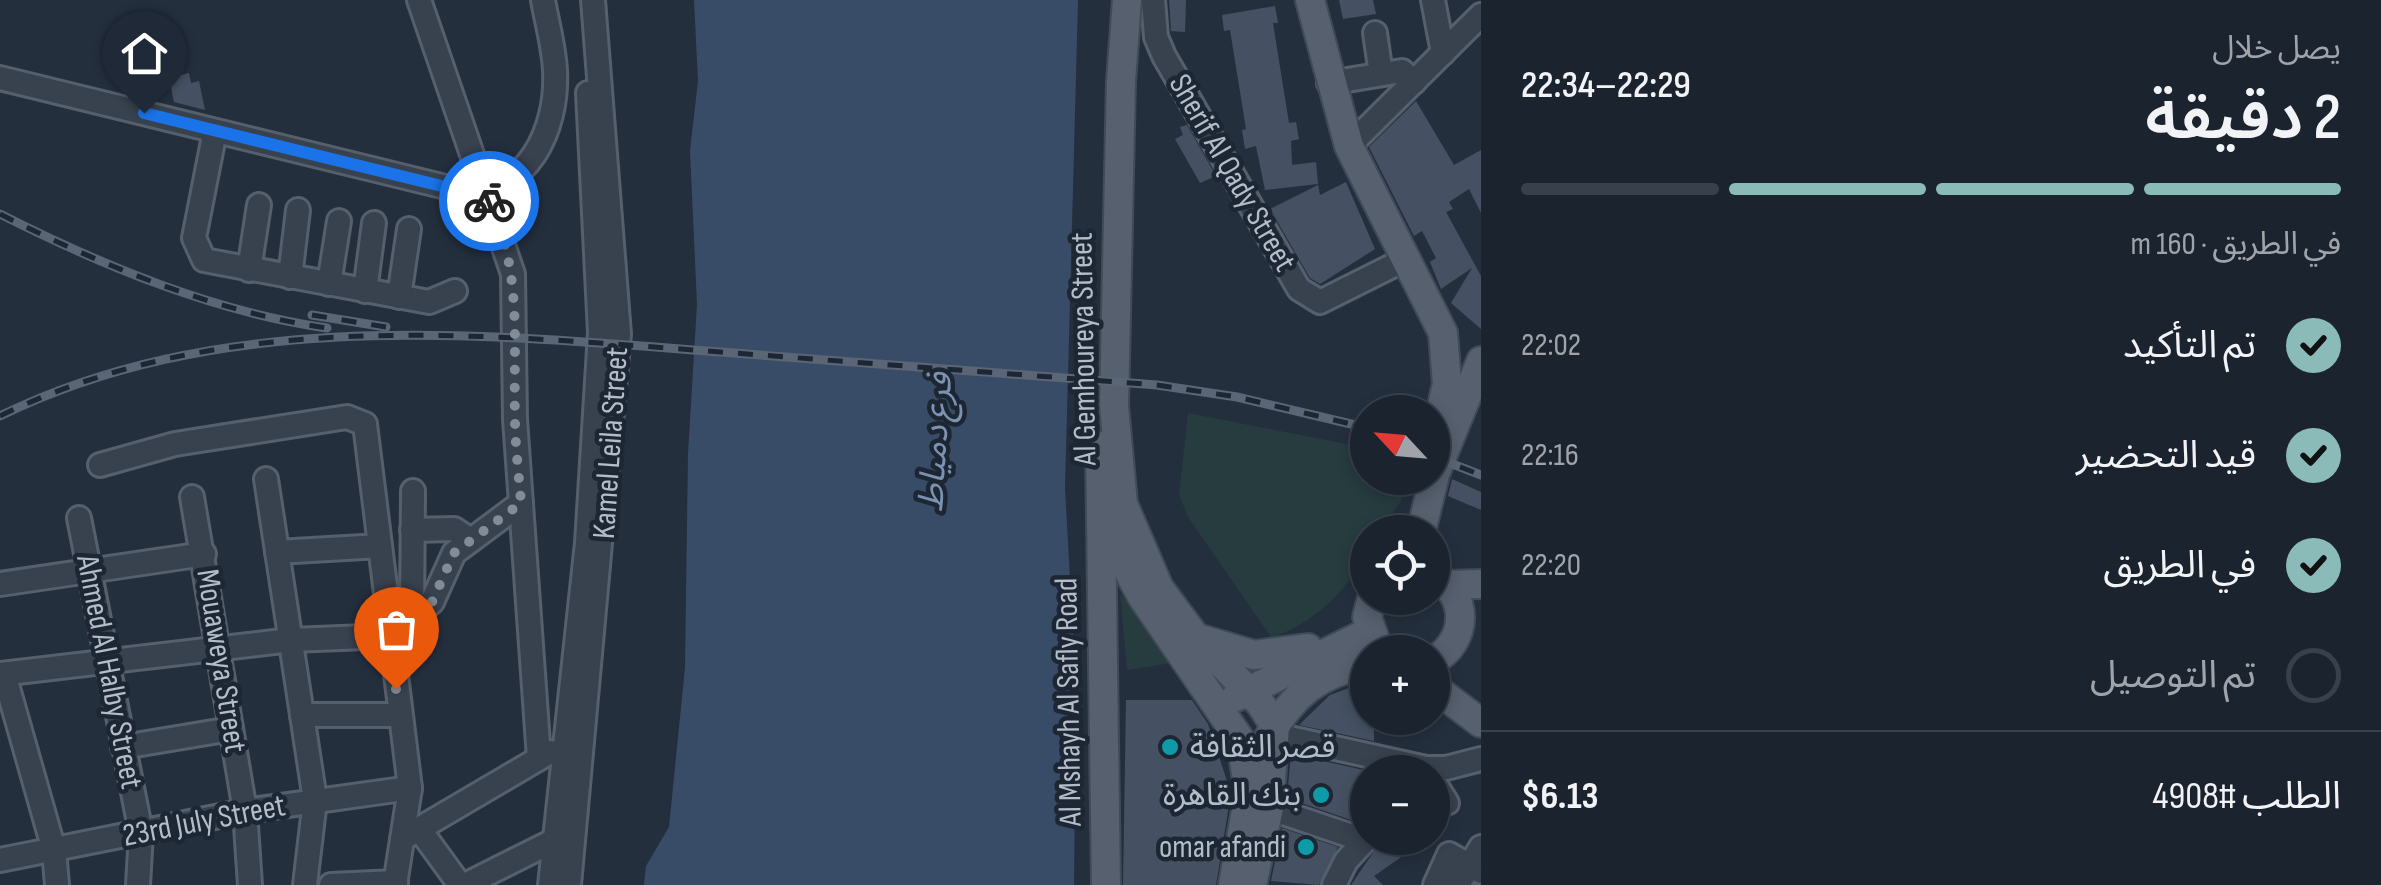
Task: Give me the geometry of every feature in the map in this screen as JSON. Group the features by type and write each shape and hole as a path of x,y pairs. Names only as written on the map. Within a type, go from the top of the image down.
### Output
{"main road":[{"name":"Al Gemhoureya Street","path":"1113,0 1102,230 1102,518 1141,595 1224,713 1246,757 1252,884"},
{"name":"Al Gemhoureya Street","path":"1127,0 1117,229 1118,464 1123,504 1144,561 1194,635 1248,690 1276,730 1269,808 1252,884"},
{"path":"1310,0 1329,83 1349,146 1442,332 1479,371 1424,515"},
{"path":"1442,332 1444,395"},
{"name":"Al Mshayh Al Safly Road","path":"1102,518 1106,885"},
{"path":"1450,581 1481,584"},
{"path":"1450,590 1457,598 1461,626 1450,648"},
{"path":"1194,635 1254,655 1350,644"},
{"path":"1224,713 1233,698 1248,690 1350,649"},
{"path":"1246,757 1265,744 1301,691 1318,678 1350,668"},
{"path":"1450,700 1481,723"}],"street":[{"path":"420,0 484,192 505,241 516,292 515,419 539,758"},
{"path":"0,78 484,192 509,184 526,169 552,114 556,71 543,0"},
{"name":"Kamel Leila Street","path":"569,885 563,836 566,744 587,544 600,332 587,80 577,0"},
{"name":"Kamel Leila Street","path":"550,885 563,836 619,334 593,0"},
{"name":"Sherif Al Qady Street","path":"1154,0 1156,37 1164,56 1298,290 1320,302 1404,260"},
{"path":"1432,0 1443,53"},
{"path":"1349,146 1443,53 1476,30"},
{"path":"1376,34 1381,74"},
{"path":"1329,83 1402,71 1414,82"},
{"path":"215,131 194,246 211,264 430,302 456,291"},
{"path":"249,270 259,205"},
{"path":"290,277 298,210"},
{"path":"330,284 339,221"},
{"path":"365,291 374,223"},
{"path":"399,296 409,229"},
{"path":"100,464 191,440 346,417 365,424 370,437 410,788 411,834 396,883 332,885"},
{"path":"266,479 315,800 305,885"},
{"path":"412,490 412,618"},
{"name":"Mouaweya Street","path":"192,496 245,811 250,885"},
{"path":"56,885 54,850 2,674 106,665 291,640 390,636 432,602 448,563 468,540 521,503"},
{"name":"Ahmed Al Halby Street","path":"78,518 141,833 138,885"},
{"path":"412,530 454,530 468,540"},
{"path":"277,552 380,546"},
{"path":"0,584 204,554"},
{"path":"302,714 400,715"},
{"path":"124,747 232,729"},
{"path":"1276,730 1364,755"},
{"path":"411,834 566,744"},
{"path":"1450,771 1476,769"},
{"name":"23rd July Street","path":"0,860 245,811 410,788"},
{"path":"1269,808 1350,833"},
{"path":"411,834 463,885 563,836"},
{"path":"1336,883 1355,855"},
{"path":"1434,885 1444,858 1468,865"}],"green space":[{"path":"1188,413 1350,445 1350,495 1403,495 1392,515 1350,515 1350,579 1320,611 1271,637 1188,517 1179,495"},
{"path":"1120,593 1172,663 1127,670"}],"water":[{"name":"فرع دمياط","path":"694,0 1078,0 1065,487 1076,693 1074,885 644,885 646,866 669,827 685,668 688,454 697,304 690,151 698,81"}],"building":[{"path":"1169,0 1186,0 1185,32 1171,31"},
{"path":"1339,0 1373,0 1376,14 1343,19"},
{"path":"1275,6 1278,23 1273,23 1289,123 1296,122 1299,139 1291,141 1292,165 1316,162 1318,184 1265,190 1256,146 1245,149 1242,130 1246,129 1230,30 1224,31 1222,15"},
{"path":"189,73 191,83 199,81 205,110 174,102 169,78"},
{"path":"1416,101 1454,165 1481,150 1481,213 1469,189 1449,202 1453,209 1446,212 1481,276 1481,329 1451,303 1472,268 1441,289 1430,262 1436,258 1422,231 1414,236 1369,147"},
{"path":"1187,125 1216,176 1200,183 1175,139 1183,135 1180,127"},
{"path":"1346,182 1375,249 1320,284 1310,278 1270,209 1318,185 1320,195"},
{"path":"1452,479 1481,492 1481,510 1448,496"},
{"path":"1350,688 1350,735 1374,735 1374,741 1299,725 1330,695"},
{"name":"قصر الثقافة","path":"1126,700 1192,700 1208,724 1231,793 1216,885 1123,885"},
{"path":"1291,754 1350,767 1350,820 1287,798"},
{"path":"1282,828 1338,847 1319,885 1271,881"},
{"path":"1371,855 1404,855 1374,876 1383,885 1351,885"}],"railway":[{"path":"0,214 159,284 242,311 327,328"},
{"path":"312,315 386,327"},
{"path":"0,416 85,381 173,357 263,343 354,336 446,336 629,345 1157,385 1237,397 1350,424"},
{"path":"1450,463 1481,475"}],"way so far":[{"path":"396,689 390,636 432,602 454,553 521,503 515,419 516,292 505,241 489,201"}],"place":[{"name":"قصر الثقافة","path":"1170,747"},
{"name":"بنك القاهرة","path":"1321,795"},
{"name":"omar afandi","path":"1306,847"}],"route":[{"path":"144,113 462,191 484,192 489,201"}]}
